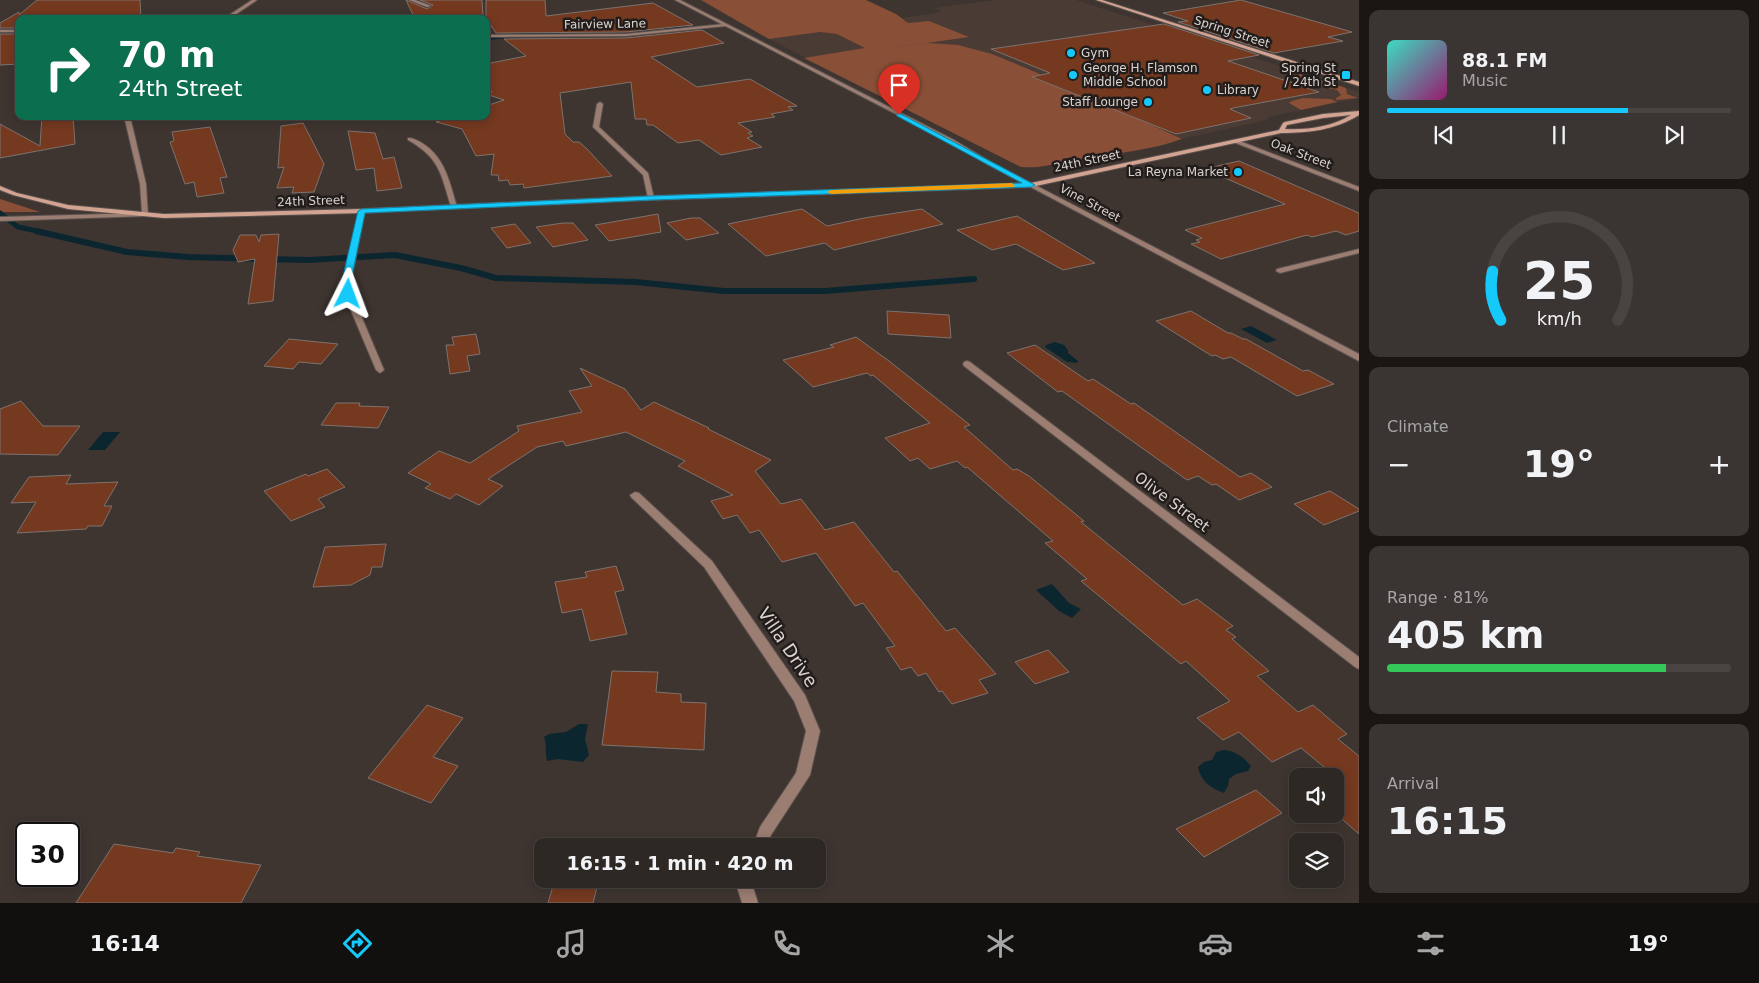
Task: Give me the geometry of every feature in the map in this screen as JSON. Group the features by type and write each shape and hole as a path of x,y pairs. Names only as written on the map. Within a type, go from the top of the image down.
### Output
{"main road":[{"name":"Spring Street","path":"1098,0 1359,84"},
{"name":"24th Street","path":"0,188 14,194 68,207 146,215 362,211 651,198 1031,185 1281,131 1303,132 1344,123 1359,113 1323,116 1285,124 1281,131"}],"street":[{"path":"231,15 255,0"},
{"path":"411,0 429,6"},
{"name":"Vine Street","path":"677,0 952,142 989,164 1359,358"},
{"name":"Fairview Lane","path":"490,36 626,35 724,25"},
{"path":"0,31 15,31"},
{"path":"600,104 596,128 646,174 651,198"},
{"path":"0,219 146,215 143,184 128,120"},
{"path":"410,139 432,152 438,160 454,207"},
{"name":"Oak Street","path":"1235,141 1359,189"},
{"path":"362,211 348,276 348,294 380,370"},
{"path":"1280,270 1359,251"},
{"name":"Olive Street","path":"967,364 1359,664"},
{"name":"Villa Drive","path":"635,495 708,564 800,698 813,731 803,775 764,832 762,838"},
{"path":"745,888 750,903"}],"shaded area":[{"path":"701,0 866,0 896,14 908,23 929,21 969,37 871,51 928,43 958,45 992,54 1126,110 1128,114 1182,139 1135,151 1045,166 1021,167 804,58 865,48 837,34 820,32 769,39"},
{"name":"George H. Flamson Middle School","path":"995,0 1076,0 1359,92 1359,98 1268,117 1267,120 1104,156 1035,168 1021,167 769,39 820,32 837,34 907,22 902,18 942,12 935,8"},
{"path":"1293,71 1346,88 1347,94 1358,98 1336,100 1341,95 1337,90 1310,84 1284,72"},
{"path":"1303,98 1331,99 1337,102 1301,110 1289,103"},
{"path":"0,199 40,212 0,212"}],"water":[{"path":"1251,326 1277,340 1267,343 1241,329"},
{"path":"1055,342 1064,345 1068,353 1078,361 1077,363 1067,362 1045,347"},
{"path":"103,432 120,432 105,450 88,450"},
{"path":"1052,584 1069,603 1081,609 1072,618 1059,611 1036,590"},
{"path":"579,724 588,724 585,739 589,755 583,762 558,759 547,761 544,737 549,734 566,732"},
{"path":"1224,750 1239,755 1251,766 1248,771 1236,774 1229,779 1224,793 1207,784 1198,767 1204,762 1212,760 1216,752"}],"building":[{"path":"37,0 140,0 141,15 19,15"},
{"path":"406,0 427,9 433,5 420,0 482,0 483,15 413,15"},
{"path":"486,0 545,0 546,16 653,3 693,25 626,32 496,33 490,24 490,15 486,15"},
{"path":"1241,0 1352,32 1328,37 1343,41 1274,53 1178,22 1188,21 1163,13"},
{"path":"19,12 19,15 15,15 15,28 0,28 0,23"},
{"path":"1164,24 1259,55 1228,61 1319,92 1233,108 1230,109 1251,118 1176,134 1032,77 1050,73 991,49"},
{"path":"702,30 724,43 651,57 697,87 750,79 797,106 788,107 793,110 771,114 775,117 738,123 752,132 748,133 753,136 747,138 762,147 721,155 699,140 678,143 653,125 647,125 646,119 635,119 631,82 560,93 565,134 573,142 579,142 587,149 612,176 524,188 523,184 510,185 508,180 499,181 498,175 491,175 494,154 476,156 462,129 436,122 442,120 490,120 490,105 504,100 490,95 492,92 490,91 490,63 526,56 504,39 626,38"},
{"path":"0,34 15,34 15,64 0,65"},
{"path":"42,120 73,120 75,144 0,158 0,124 40,146"},
{"path":"303,123 324,164 314,192 292,193 294,187 277,188 284,167 278,168 281,126"},
{"path":"210,127 227,177 220,178 224,193 197,197 194,182 185,184 170,142 174,141 172,132"},
{"path":"348,131 375,133 383,159 394,157 402,188 377,191 374,168 356,170"},
{"path":"1239,161 1359,213 1359,231 1346,235 1336,231 1312,237 1307,235 1221,259 1191,244 1200,242 1196,240 1202,238 1185,230 1285,204 1204,169"},
{"path":"802,209 827,226 922,209 943,224 834,250 825,243 766,256 728,224"},
{"path":"658,214 661,232 609,241 595,225"},
{"path":"1017,216 1095,263 1063,270 1016,244 992,250 957,230"},
{"path":"700,218 719,233 686,240 667,223"},
{"path":"573,223 588,240 553,247 536,227"},
{"path":"515,224 531,243 507,248 491,228"},
{"path":"279,234 273,301 248,304 255,259 238,262 233,250 240,235 256,235 259,242 261,235"},
{"path":"887,311 949,315 951,338 888,334"},
{"path":"1191,311 1228,333 1246,339 1303,371 1308,370 1334,384 1297,396 1231,357 1223,359 1215,355 1212,356 1156,321"},
{"path":"476,334 480,354 467,356 470,371 450,374 446,345 454,345 452,337"},
{"path":"856,337 970,425 964,427 1013,470 1017,469 1029,476 1084,521 1081,522 1183,605 1197,599 1233,626 1226,630 1236,637 1232,639 1269,671 1257,676 1298,712 1313,705 1347,734 1338,739 1359,756 1359,834 1344,821 1344,768 1325,768 1301,748 1272,762 1239,732 1223,740 1197,718 1230,701 1186,661 1181,664 1081,581 1087,579 1045,543 1053,541 967,467 965,468 957,461 930,469 918,458 910,461 885,438 930,423 873,375 871,376 867,373 813,387 783,360 834,347 830,345"},
{"path":"289,339 338,344 321,364 299,362 293,369 264,366"},
{"path":"1035,345 1088,381 1093,379 1131,404 1134,403 1240,477 1251,473 1272,487 1239,500 1216,484 1212,485 1198,476 1187,480 1062,391 1058,392 1007,353"},
{"path":"580,368 625,389 641,410 654,402 771,460 755,471 781,504 801,499 825,530 854,522 894,572 897,571 946,631 955,628 996,674 979,680 988,693 952,704 942,691 939,692 926,673 918,676 911,667 901,670 886,648 895,646 863,603 855,606 816,553 782,562 759,530 750,533 737,515 723,519 711,501 733,495 678,466 685,461 626,432 566,446 563,441 537,447 488,479 503,486 479,505 456,494 450,499 425,488 431,484 408,473 439,451 470,463 519,431 517,426 582,412 569,391 592,386"},
{"path":"21,401 43,426 80,426 58,455 0,454 0,409"},
{"path":"336,403 360,403 359,406 389,407 378,428 321,425"},
{"path":"327,469 345,487 318,499 325,507 291,521 264,491 306,474 308,476"},
{"path":"71,475 66,484 118,482 104,506 112,506 102,526 88,526 86,529 17,533 36,502 11,503 29,477"},
{"path":"1330,491 1359,509 1359,511 1324,525 1294,504"},
{"path":"386,544 382,567 372,567 370,575 351,585 313,587 325,547"},
{"path":"616,566 624,590 615,592 627,634 590,641 582,609 562,613 555,582 587,577 585,572"},
{"path":"1048,650 1069,672 1035,684 1015,662"},
{"path":"612,671 658,672 656,692 681,694 681,702 706,703 704,750 602,745"},
{"path":"427,705 463,718 433,757 458,766 431,803 368,778"},
{"path":"1256,790 1282,813 1204,857 1176,829"},
{"path":"114,844 173,853 176,848 200,852 197,856 261,865 241,903 76,903"},
{"path":"552,888 597,888 593,903 548,903"}],"waterway":[{"path":"665,27 683,27"},
{"path":"490,38 559,32"},
{"path":"0,213 18,227 42,232"},
{"path":"36,231 127,252 188,257 309,260 395,255 461,268 496,278 636,282 724,291 825,291 974,279"}],"slow traffic":[{"path":"831,192 1012,186"}],"place":[{"name":"Gym","path":"1071,53"},
{"name":"George H. Flamson Middle School","path":"1073,75"},
{"name":"Spring St / 24th St","path":"1346,75"},
{"name":"Library","path":"1207,90"},
{"name":"Staff Lounge","path":"1148,102"},
{"name":"La Reyna Market","path":"1238,172"}],"route":[{"path":"348,294 348,276 362,211 651,198 1031,185 899,115"}]}
